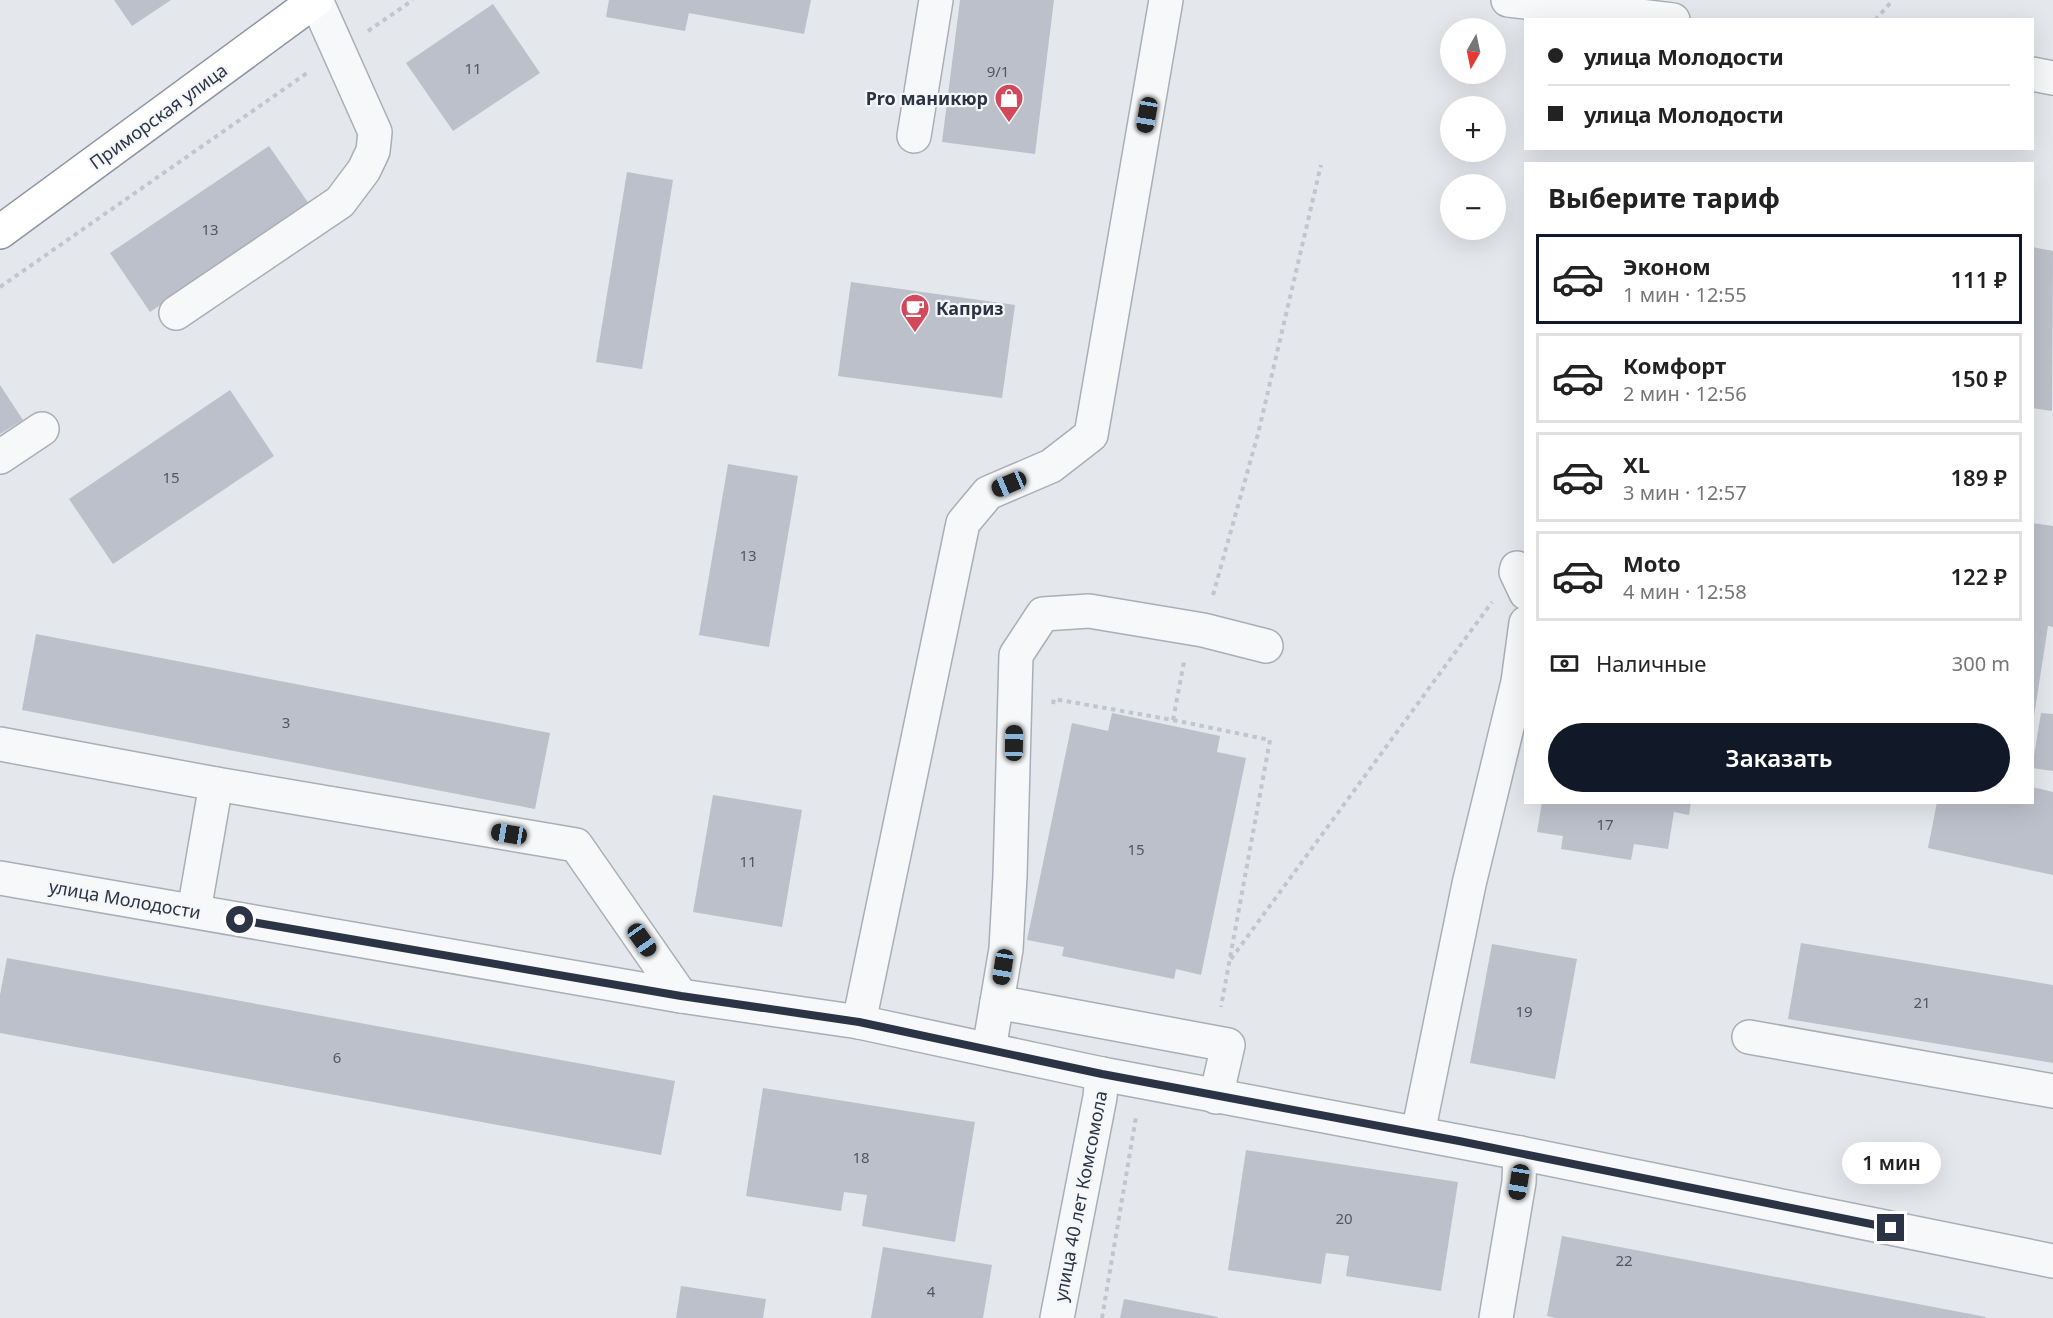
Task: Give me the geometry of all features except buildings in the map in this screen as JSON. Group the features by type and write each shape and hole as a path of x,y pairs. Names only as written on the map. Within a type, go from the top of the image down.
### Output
{"highway":[{"name":"Приморская улица","path":"0,232 316,0"}],"street":[{"path":"176,313 340,202 364,170 373,151 375,132 316,0"},
{"path":"914,136 936,0"},
{"path":"859,1022 963,523 988,493 1051,466 1091,435 1166,0"},
{"path":"1508,0 1656,18"},
{"path":"2034,74 2053,78"},
{"path":"0,457 42,429"},
{"path":"989,1049 1006,949 1016,655 1043,614 1089,611 1203,630 1266,646"},
{"path":"1418,1133 1469,884 1518,682 1524,638"},
{"path":"0,744 216,784 576,845 681,996"},
{"path":"194,911 216,784"},
{"name":"улица Молодости","path":"0,878 681,996 859,1022 1216,1097 1418,1133 2053,1261"},
{"path":"998,1002 1228,1045 1216,1097"},
{"path":"1749,1037 2053,1091"},
{"name":"улица 40 лет Комсомола","path":"1057,1318 1100,1097 1102,1074"},
{"path":"1496,1318 1519,1182 1520,1153"}],"path":[{"path":"0,287 413,0"},
{"path":"1877,18 1893,0"},
{"path":"1173,720 1185,657 1203,630 1258,434 1321,165"},
{"path":"1229,963 1521,581"},
{"path":"1052,711 1054,699 1270,740 1214,1042"},
{"path":"1102,1318 1136,1116"}],"place":[{"name":"Pro маникюр","path":"1009,124"},
{"name":"Каприз","path":"915,334"}],"route":[{"path":"240,920 681,996 859,1022 1216,1097 1459,1141 1891,1228"}]}
